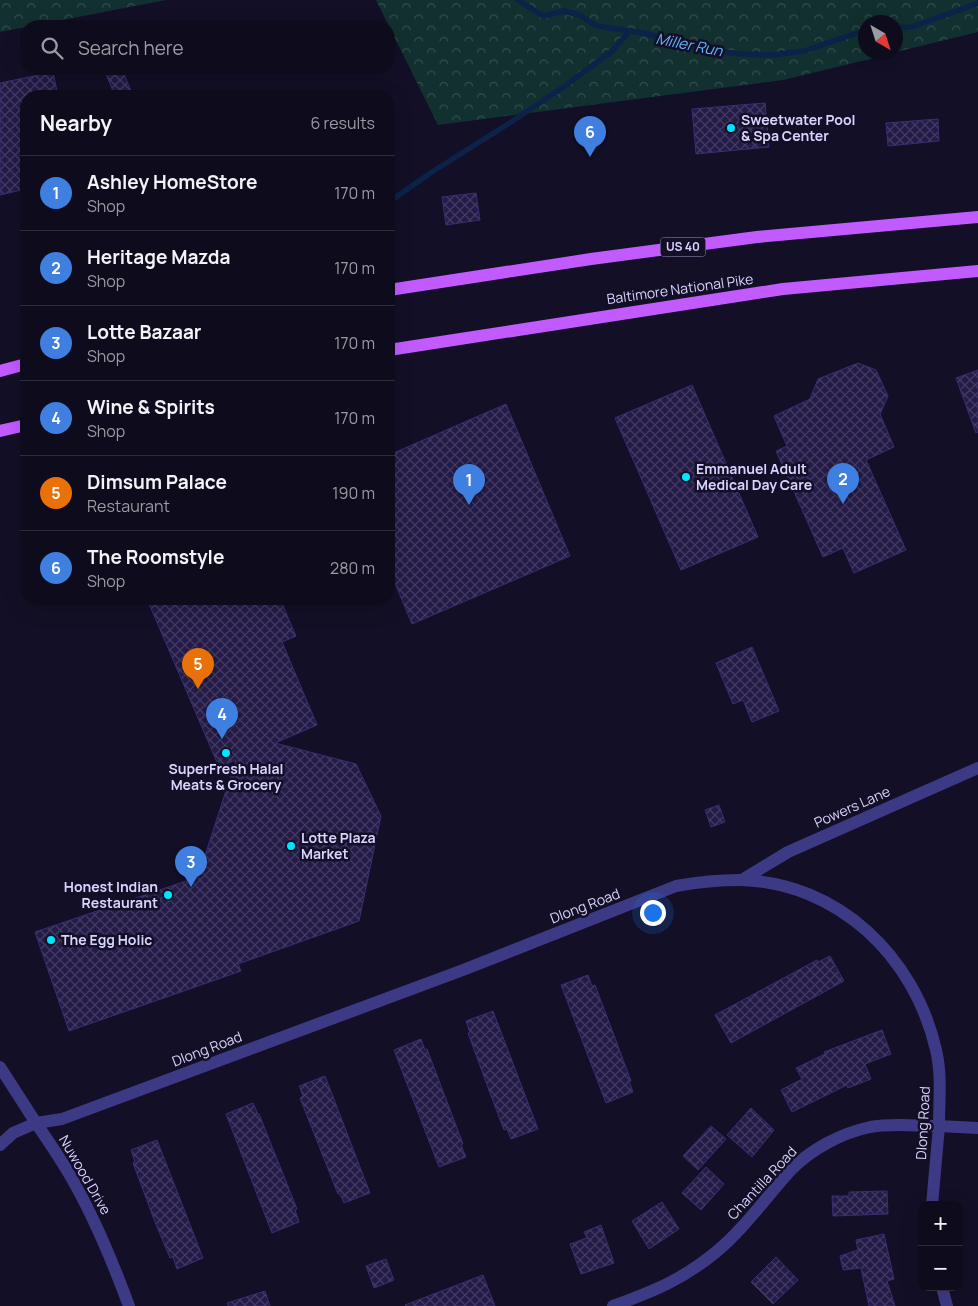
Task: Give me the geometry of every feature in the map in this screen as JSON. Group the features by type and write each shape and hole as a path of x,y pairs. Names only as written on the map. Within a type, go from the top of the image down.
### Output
{"main road":[{"name":"US 40","path":"395,289 591,259 757,237 978,217"},
{"name":"Baltimore National Pike","path":"395,349 783,289 978,271"},
{"path":"0,370 20,365"},
{"path":"0,432 20,427"}],"street":[{"name":"Powers Lane","path":"742,880 788,852 978,768"},
{"name":"Dlong Road","path":"0,1145 13,1133 36,1123 62,1119 89,1110 463,970 676,886 707,881 742,880 771,883 797,891 834,906 858,922 883,946 902,970 920,999 928,1020 936,1052 940,1083 939,1126 932,1201"},
{"name":"Nuwood Drive","path":"0,1067 68,1172 95,1222 117,1272 128,1306"},
{"name":"Chantilla Road","path":"613,1306 656,1291 676,1281 698,1266 738,1231 792,1168 812,1152 830,1142 870,1128 939,1126 978,1128"},
{"path":"943,1291 947,1306"}],"green space":[{"path":"0,0 166,0 62,20 20,20 20,28 0,32"},
{"path":"376,0 978,0 978,32 903,50 903,15 858,15 858,60 866,60 783,80 438,125 395,38 395,20 386,20"}],"building":[{"path":"39,75 54,75 57,90 20,90 20,190 0,195 0,83"},
{"path":"106,75 124,75 131,90 113,90"},
{"name":"Sweetwater Pool & Spa Center","path":"765,103 769,147 696,154 692,109"},
{"path":"938,119 939,141 888,146 886,123"},
{"path":"476,193 480,220 446,225 442,197"},
{"path":"858,363 876,370 888,396 880,414 894,447 866,460 906,550 854,573 843,548 823,557 776,451 787,446 774,416 810,399 818,379"},
{"path":"978,370 978,432 976,433 956,378"},
{"name":"Emmanuel Adult Medical Day Care","path":"692,385 758,537 681,570 615,418"},
{"path":"506,404 570,556 412,624 395,583 395,452"},
{"path":"150,605 283,605 296,636 282,642 317,725 275,743 356,764 381,816 359,921 238,964 241,971 69,1031 35,932 198,877 236,760 219,767"},
{"path":"752,647 779,711 752,722 743,700 733,704 716,663"},
{"path":"719,805 725,822 711,827 705,810"},
{"path":"830,956 844,981 731,1043 715,1015 817,960 818,962"},
{"path":"588,975 592,986 595,985 631,1081 629,1081 633,1092 606,1103 561,985"},
{"path":"493,1011 538,1129 511,1139 507,1129 504,1130 468,1033 470,1033 466,1021"},
{"path":"882,1030 891,1054 865,1064 871,1079 848,1088 847,1085 792,1112 781,1090 802,1079 796,1068 825,1054 824,1052"},
{"path":"421,1039 425,1050 427,1049 463,1144 461,1145 466,1157 439,1167 394,1050"},
{"path":"325,1076 370,1193 344,1203 340,1194 338,1194 300,1098 303,1096 299,1086"},
{"path":"253,1103 297,1209 295,1210 299,1222 272,1233 226,1114"},
{"path":"751,1108 774,1130 752,1157 727,1135"},
{"path":"711,1126 726,1139 698,1170 683,1156"},
{"path":"157,1140 203,1258 177,1269 173,1257 170,1258 155,1222 133,1163 135,1162 131,1150"},
{"path":"706,1167 724,1184 701,1210 682,1193"},
{"path":"887,1191 888,1214 833,1216 832,1196 849,1196 849,1192"},
{"path":"662,1202 679,1229 649,1249 632,1221"},
{"path":"601,1225 614,1263 581,1274 570,1244 587,1238 584,1232"},
{"path":"884,1234 894,1279 887,1281 895,1306 869,1306 861,1268 843,1270 840,1256 858,1250 856,1240"},
{"path":"776,1257 798,1280 773,1304 751,1282"},
{"path":"386,1259 394,1280 374,1288 366,1266"},
{"path":"483,1275 495,1306 405,1305"},
{"path":"265,1291 270,1306 228,1306 227,1303"}],"waterway":[{"name":"Miller Run","path":"518,0 543,16 564,11 579,15 597,26 643,33 712,51 773,55 804,51 858,33"},
{"name":"Miller Run","path":"903,28 912,27 978,3"},
{"path":"395,198 565,86 612,51 630,31"}],"place":[{"name":"Sweetwater Pool & Spa Center","path":"731,128"},
{"name":"The Roomstyle","path":"590,157"},
{"name":"Emmanuel Adult Medical Day Care","path":"686,477"},
{"name":"Heritage Mazda","path":"843,504"},
{"name":"Ashley HomeStore","path":"469,505"},
{"name":"Dimsum Palace","path":"198,689"},
{"name":"Wine & Spirits","path":"222,739"},
{"name":"SuperFresh Halal Meats & Grocery","path":"226,753"},
{"name":"Lotte Plaza Market","path":"291,846"},
{"name":"Lotte Bazaar","path":"191,887"},
{"name":"Honest Indian Restaurant","path":"168,895"},
{"name":"The Egg Holic","path":"51,940"}]}
